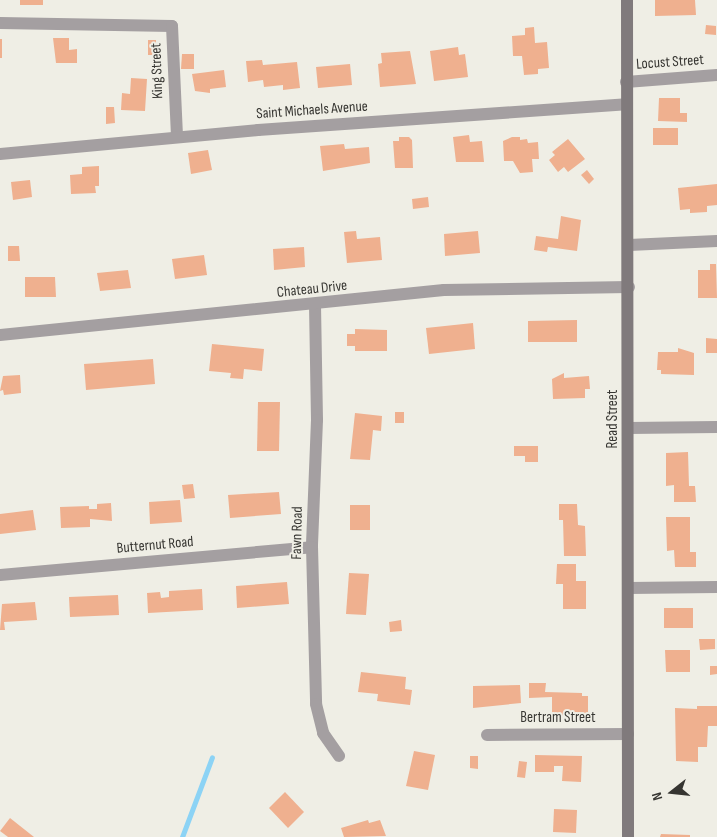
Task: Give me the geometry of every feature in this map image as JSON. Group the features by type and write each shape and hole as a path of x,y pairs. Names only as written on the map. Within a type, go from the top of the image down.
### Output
{"main road":[{"name":"Read Street","path":"626,0 629,245 628,837"}],"street":[{"name":"King Street","path":"0,23 172,26 177,137"},
{"name":"Locust Street","path":"626,82 717,75"},
{"name":"Saint Michaels Avenue","path":"0,154 177,137 538,108 626,104"},
{"path":"629,245 717,241"},
{"name":"Chateau Drive","path":"0,335 315,306 444,290 629,287"},
{"name":"Fawn Road","path":"315,306 318,420 312,547 316,704 323,733 338,756"},
{"path":"629,428 717,427"},
{"name":"Butternut Road","path":"0,575 312,547"},
{"path":"629,588 717,587"},
{"name":"Bertram Street","path":"487,735 628,734"}],"building":[{"path":"20,0 43,0 43,5 20,5"},
{"path":"655,0 695,0 696,15 655,16"},
{"path":"706,25 716,26 716,35 705,34"},
{"path":"534,27 535,43 547,42 549,68 538,69 538,74 524,75 522,56 513,56 512,36 525,35 525,28"},
{"path":"53,38 69,38 69,50 77,49 77,63 56,63"},
{"path":"0,39 2,39 2,58 0,58"},
{"path":"148,40 156,40 156,55 148,55"},
{"path":"458,47 459,55 465,54 468,77 434,81 430,51"},
{"path":"410,51 416,84 380,87 378,64 382,63 381,53"},
{"path":"182,54 194,54 194,69 181,69"},
{"path":"262,60 263,65 297,62 300,88 283,90 283,85 264,87 263,80 248,82 246,61"},
{"path":"350,64 352,85 318,88 316,67"},
{"path":"224,70 226,87 210,89 210,93 195,91 192,74"},
{"path":"131,78 147,79 145,111 121,110 122,93 130,94"},
{"path":"659,98 680,98 680,113 687,113 687,122 658,121"},
{"path":"106,107 114,107 115,123 106,124"},
{"path":"653,128 678,128 678,145 653,145"},
{"path":"469,135 470,142 482,141 484,162 456,162 453,137"},
{"path":"399,137 409,137 412,140 413,168 395,168 393,141 399,141"},
{"path":"512,137 520,137 520,140 527,139 528,143 538,142 539,159 532,159 533,172 520,173 513,161 504,161 503,141"},
{"path":"568,139 585,159 568,172 564,167 558,172 549,160 555,155 552,152"},
{"path":"344,144 345,149 369,147 370,163 323,171 320,146"},
{"path":"208,150 212,170 191,174 188,153"},
{"path":"99,166 99,186 95,186 96,193 71,194 70,175 82,174 82,167"},
{"path":"587,170 594,179 589,184 581,175"},
{"path":"30,180 32,197 13,200 11,182"},
{"path":"717,184 717,205 707,206 707,212 690,213 690,209 680,210 678,188"},
{"path":"428,197 429,207 413,209 412,199"},
{"path":"561,216 581,220 577,251 548,247 547,252 534,250 536,236 558,239"},
{"path":"356,231 357,239 380,237 382,260 347,263 344,232"},
{"path":"478,231 480,253 445,256 444,234"},
{"path":"8,246 19,246 20,261 8,261"},
{"path":"304,247 305,267 274,270 273,249"},
{"path":"204,255 207,275 175,279 172,259"},
{"path":"710,264 716,264 717,298 698,298 698,270 710,270"},
{"path":"128,270 131,288 100,291 97,273"},
{"path":"25,277 55,277 56,297 25,297"},
{"path":"577,320 577,342 528,342 528,321"},
{"path":"473,323 475,349 429,354 426,328"},
{"path":"355,329 387,330 387,351 355,351 355,346 347,346 347,334 355,334"},
{"path":"706,338 717,339 717,353 706,353"},
{"path":"212,344 264,349 262,371 244,369 243,379 230,378 231,373 209,371"},
{"path":"678,348 694,353 694,375 661,374 661,370 657,370 658,352 678,352"},
{"path":"153,359 155,384 86,390 84,364"},
{"path":"564,373 564,378 589,376 590,389 585,389 585,398 553,399 552,379"},
{"path":"20,375 21,393 4,395 3,390 0,391 3,376"},
{"path":"258,402 280,402 279,451 257,451"},
{"path":"395,412 404,412 404,423 395,423"},
{"path":"355,413 382,416 381,431 373,430 370,460 350,459"},
{"path":"514,446 538,446 538,462 525,462 525,456 514,456"},
{"path":"688,452 689,486 695,486 696,502 674,502 674,485 666,486 666,453"},
{"path":"193,484 195,498 184,499 182,485"},
{"path":"279,492 281,514 230,518 228,495"},
{"path":"180,500 182,522 150,524 149,502"},
{"path":"111,503 112,521 90,519 90,527 61,528 60,507 89,506 89,509 97,509 97,504"},
{"path":"559,504 577,504 578,525 585,526 586,556 564,556 563,520 559,520"},
{"path":"350,505 370,505 370,530 350,530"},
{"path":"33,510 36,530 0,534 0,514"},
{"path":"666,517 690,517 690,552 696,552 696,567 675,567 674,550 667,551"},
{"path":"557,564 576,564 576,581 586,581 586,609 563,609 563,584 556,584"},
{"path":"349,573 369,574 366,615 346,614"},
{"path":"287,582 289,604 237,608 236,586"},
{"path":"202,589 203,610 148,613 147,593 160,592 161,598 169,597 169,591"},
{"path":"118,595 119,615 70,617 69,597"},
{"path":"35,602 37,620 4,622 5,630 0,630 2,604"},
{"path":"664,608 693,608 693,628 664,628"},
{"path":"401,620 402,631 390,632 389,622"},
{"path":"699,639 715,639 715,649 700,650"},
{"path":"665,650 690,650 690,672 666,672"},
{"path":"710,666 717,666 717,674 710,675"},
{"path":"361,672 406,677 405,689 412,690 410,705 377,701 378,694 358,692"},
{"path":"529,683 546,683 545,692 582,693 582,696 588,696 588,713 581,713 580,716 552,715 552,697 529,698"},
{"path":"520,685 521,703 473,708 473,686"},
{"path":"697,706 717,706 717,726 708,726 707,747 698,747 698,762 676,761 675,708 697,709"},
{"path":"414,751 435,755 428,790 406,786"},
{"path":"535,755 582,756 581,782 562,781 563,766 554,766 554,772 535,772"},
{"path":"470,756 478,756 478,769 470,768"},
{"path":"519,761 527,762 525,778 517,777"},
{"path":"285,792 304,812 288,828 269,808"},
{"path":"554,809 577,810 576,833 553,832"},
{"path":"10,818 34,837 8,837 0,831"},
{"path":"368,820 369,823 380,820 386,836 344,837 341,828"},
{"path":"661,834 690,835 690,837 660,837"}],"waterway":[{"path":"182,837 212,757"}]}
